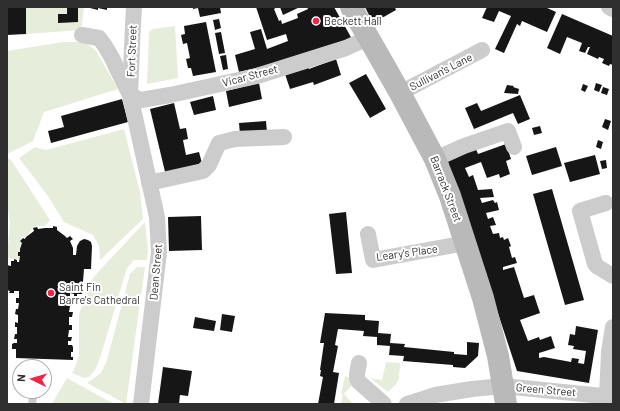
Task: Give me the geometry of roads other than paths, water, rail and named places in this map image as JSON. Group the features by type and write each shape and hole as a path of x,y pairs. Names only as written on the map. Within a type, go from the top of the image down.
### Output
{"main road":[{"name":"Barrack Street","path":"351,7 400,93 435,159 450,196 484,298 498,356 505,395"}],"street":[{"name":"Fort Street","path":"130,95 134,7"},
{"path":"609,7 613,9"},
{"path":"82,35 99,38 112,58 130,95"},
{"name":"Vicar Street","path":"130,95 141,100 258,76 346,48 368,38"},
{"name":"Sullivan's Lane","path":"400,93 482,50"},
{"name":"Dean Street","path":"130,95 157,217 159,236 159,252 141,404"},
{"path":"435,159 464,146 508,131 514,147"},
{"path":"149,183 203,171 209,165 219,143 235,139 284,137"},
{"path":"606,203 580,211 595,264 613,276"},
{"name":"Leary's Place","path":"368,234 372,260 466,243"},
{"path":"610,397 609,352 613,327"},
{"path":"359,363 357,374 359,382 384,404"},
{"name":"Green Street","path":"407,404 435,395 472,389 505,395 610,397"}],"place":[{"name":"Beckett Hall","path":"316,21"},
{"name":"Saint Fin Barre's Cathedral","path":"51,293"}]}
